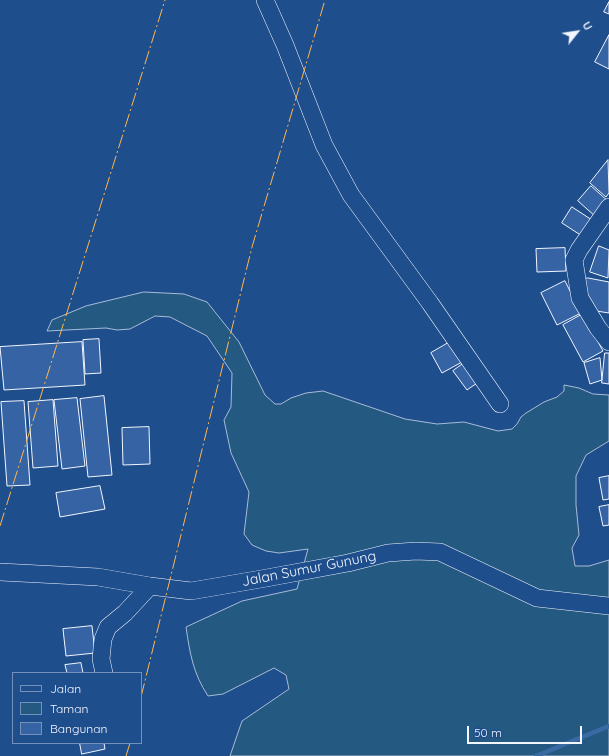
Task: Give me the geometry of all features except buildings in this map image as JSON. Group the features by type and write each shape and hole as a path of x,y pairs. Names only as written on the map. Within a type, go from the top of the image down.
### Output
{"street":[{"path":"265,0 285,45 324,145 351,195 430,303 500,404"},
{"path":"609,207 579,250 574,260 580,298 598,328 609,342"},
{"name":"Jalan Sumur Gunung","path":"0,572 98,577 150,586 192,591 348,563 388,553 416,551 440,552 537,598 609,606"},
{"path":"104,672 101,659 102,639 108,627 125,613 150,586"}],"green space":[{"path":"144,292 184,294 207,302 239,342 265,395 275,404 281,404 291,398 306,393 323,391 405,419 437,424 464,422 498,431 512,429 526,413 544,402 557,397 564,391 564,385 579,388 593,394 609,395 609,441 586,455 576,476 576,505 579,535 572,548 575,566 589,566 609,560 609,756 230,756 242,721 289,689 286,675 274,668 223,694 208,696 203,688 193,663 186,627 242,601 297,589 308,549 279,553 266,551 252,545 244,534 249,492 231,453 224,420 231,407 232,373 207,336 170,317 155,316 130,329 117,330 106,328 47,331 52,320 86,306"}],"waterway":[{"path":"536,756 609,726"}],"power":[{"path":"0,526 165,0"},
{"path":"142,693 252,247 325,0"},
{"path":"126,756 130,744"}]}
